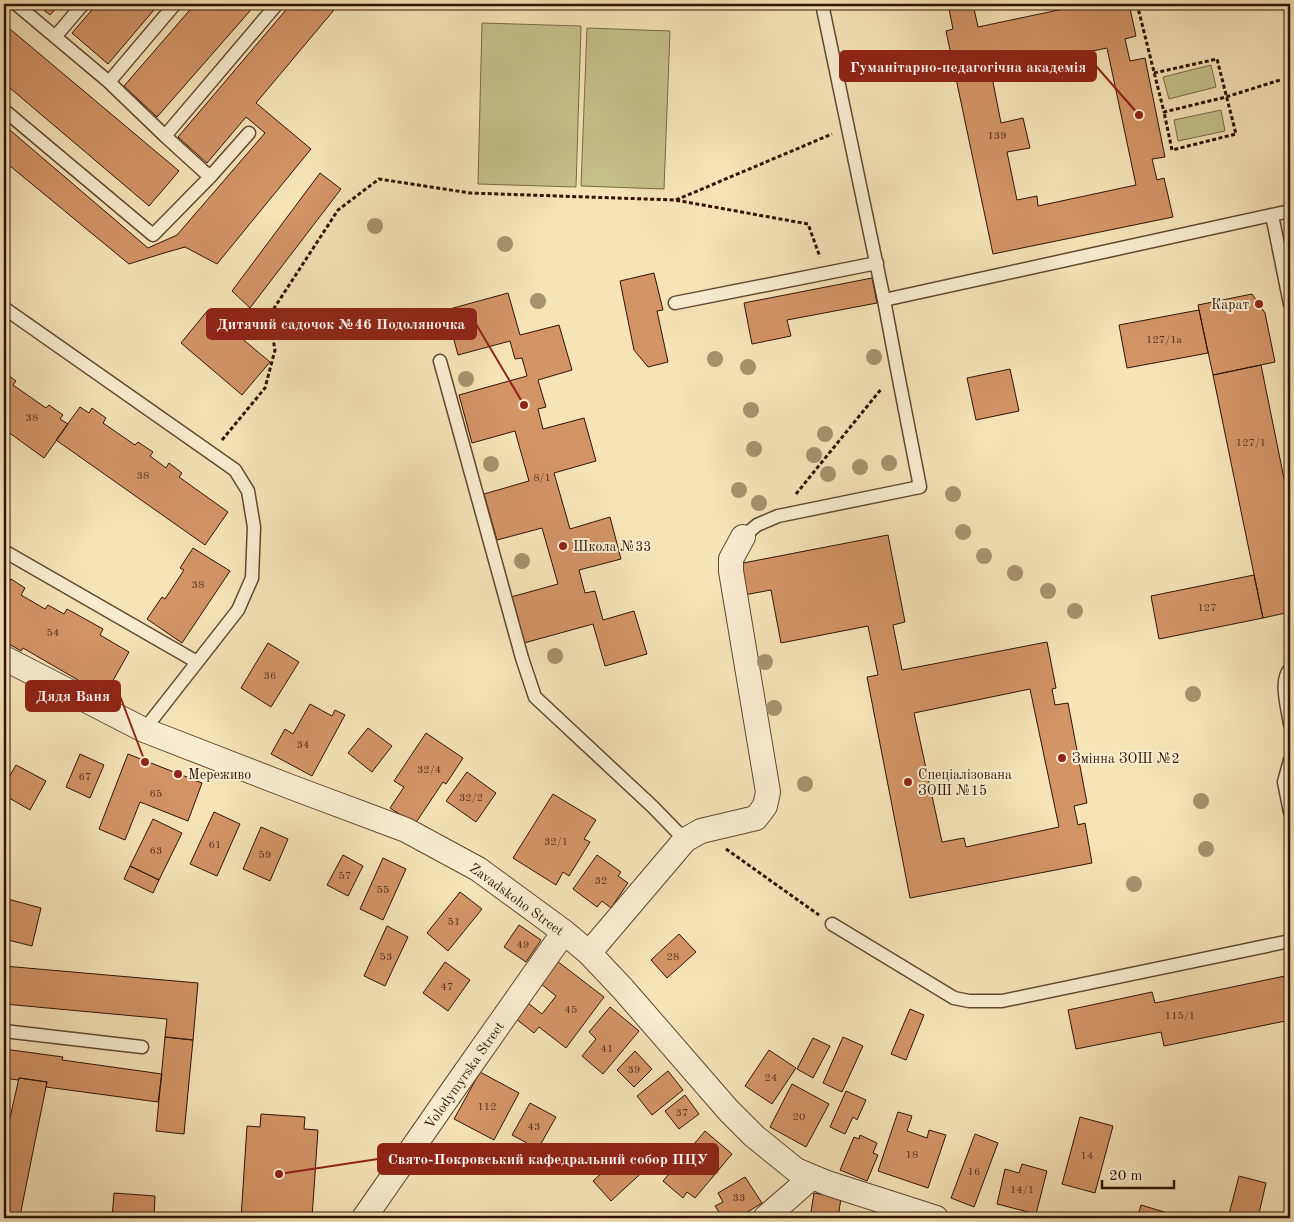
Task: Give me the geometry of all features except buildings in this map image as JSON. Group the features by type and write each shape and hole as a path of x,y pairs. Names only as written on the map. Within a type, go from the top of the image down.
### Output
{"street":[{"path":"590,953 693,836 756,818 765,806 768,792 731,571 731,559 743,537"},
{"name":"Zavadskoho Street","path":"4,658 144,730 406,830 478,869 590,953 729,1111 776,1155 796,1170 812,1177 936,1218"},
{"name":"Volodymyrska Street","path":"364,1218 564,932"},
{"path":"766,1218 812,1177"}],"lane":[{"path":"16,4 109,82 210,177"},
{"path":"55,37 83,4"},
{"path":"109,82 175,4"},
{"path":"165,136 278,4"},
{"path":"743,537 758,526 778,516 920,487 877,264 822,4"},
{"path":"4,110 153,235 210,177 249,133"},
{"path":"884,300 1290,211"},
{"path":"1272,215 1290,304"},
{"path":"675,303 877,264"},
{"path":"4,308 234,470 248,491 254,527 252,578 238,610 144,730"},
{"path":"440,361 519,649 535,697 653,807 693,836"},
{"path":"4,551 197,662"},
{"path":"1290,669 1284,682 1290,724"},
{"path":"1290,760 1284,782 1290,812"},
{"path":"832,924 954,998 969,1001 1002,1001 1290,941"},
{"path":"4,1031 142,1047"}],"path":[{"path":"1137,4 1172,150 1236,134 1217,59 1154,73"},
{"path":"1164,112 1226,97 1280,80"},
{"path":"675,200 848,127"},
{"path":"211,453 265,388 275,350 270,316 338,210 379,179 470,193 675,200 808,224 826,274"},
{"path":"778,516 897,370"},
{"path":"693,836 832,924"}],"shaded area":[{"path":"482,23 581,26 576,187 478,184"},
{"path":"587,28 670,31 664,189 581,186"},
{"path":"1211,65 1216,87 1169,99 1163,77"},
{"path":"1221,110 1225,131 1178,141 1174,120"}],"place":[{"name":"Гуманітарно-педагогічна академія","path":"1139,115"},
{"name":"Карат","path":"1259,304"},
{"name":"Дитячий садочок №46 Подоляночка","path":"524,405"},
{"name":"Школа №33","path":"563,546"},
{"name":"Змінна ЗОШ №2","path":"1062,758"},
{"name":"Дядя Ваня","path":"145,762"},
{"name":"Мереживо","path":"178,774"},
{"name":"Спеціалізована ЗОШ №15","path":"908,782"},
{"name":"Свято-Покровський кафедральний собор ПЦУ","path":"279,1174"}]}
